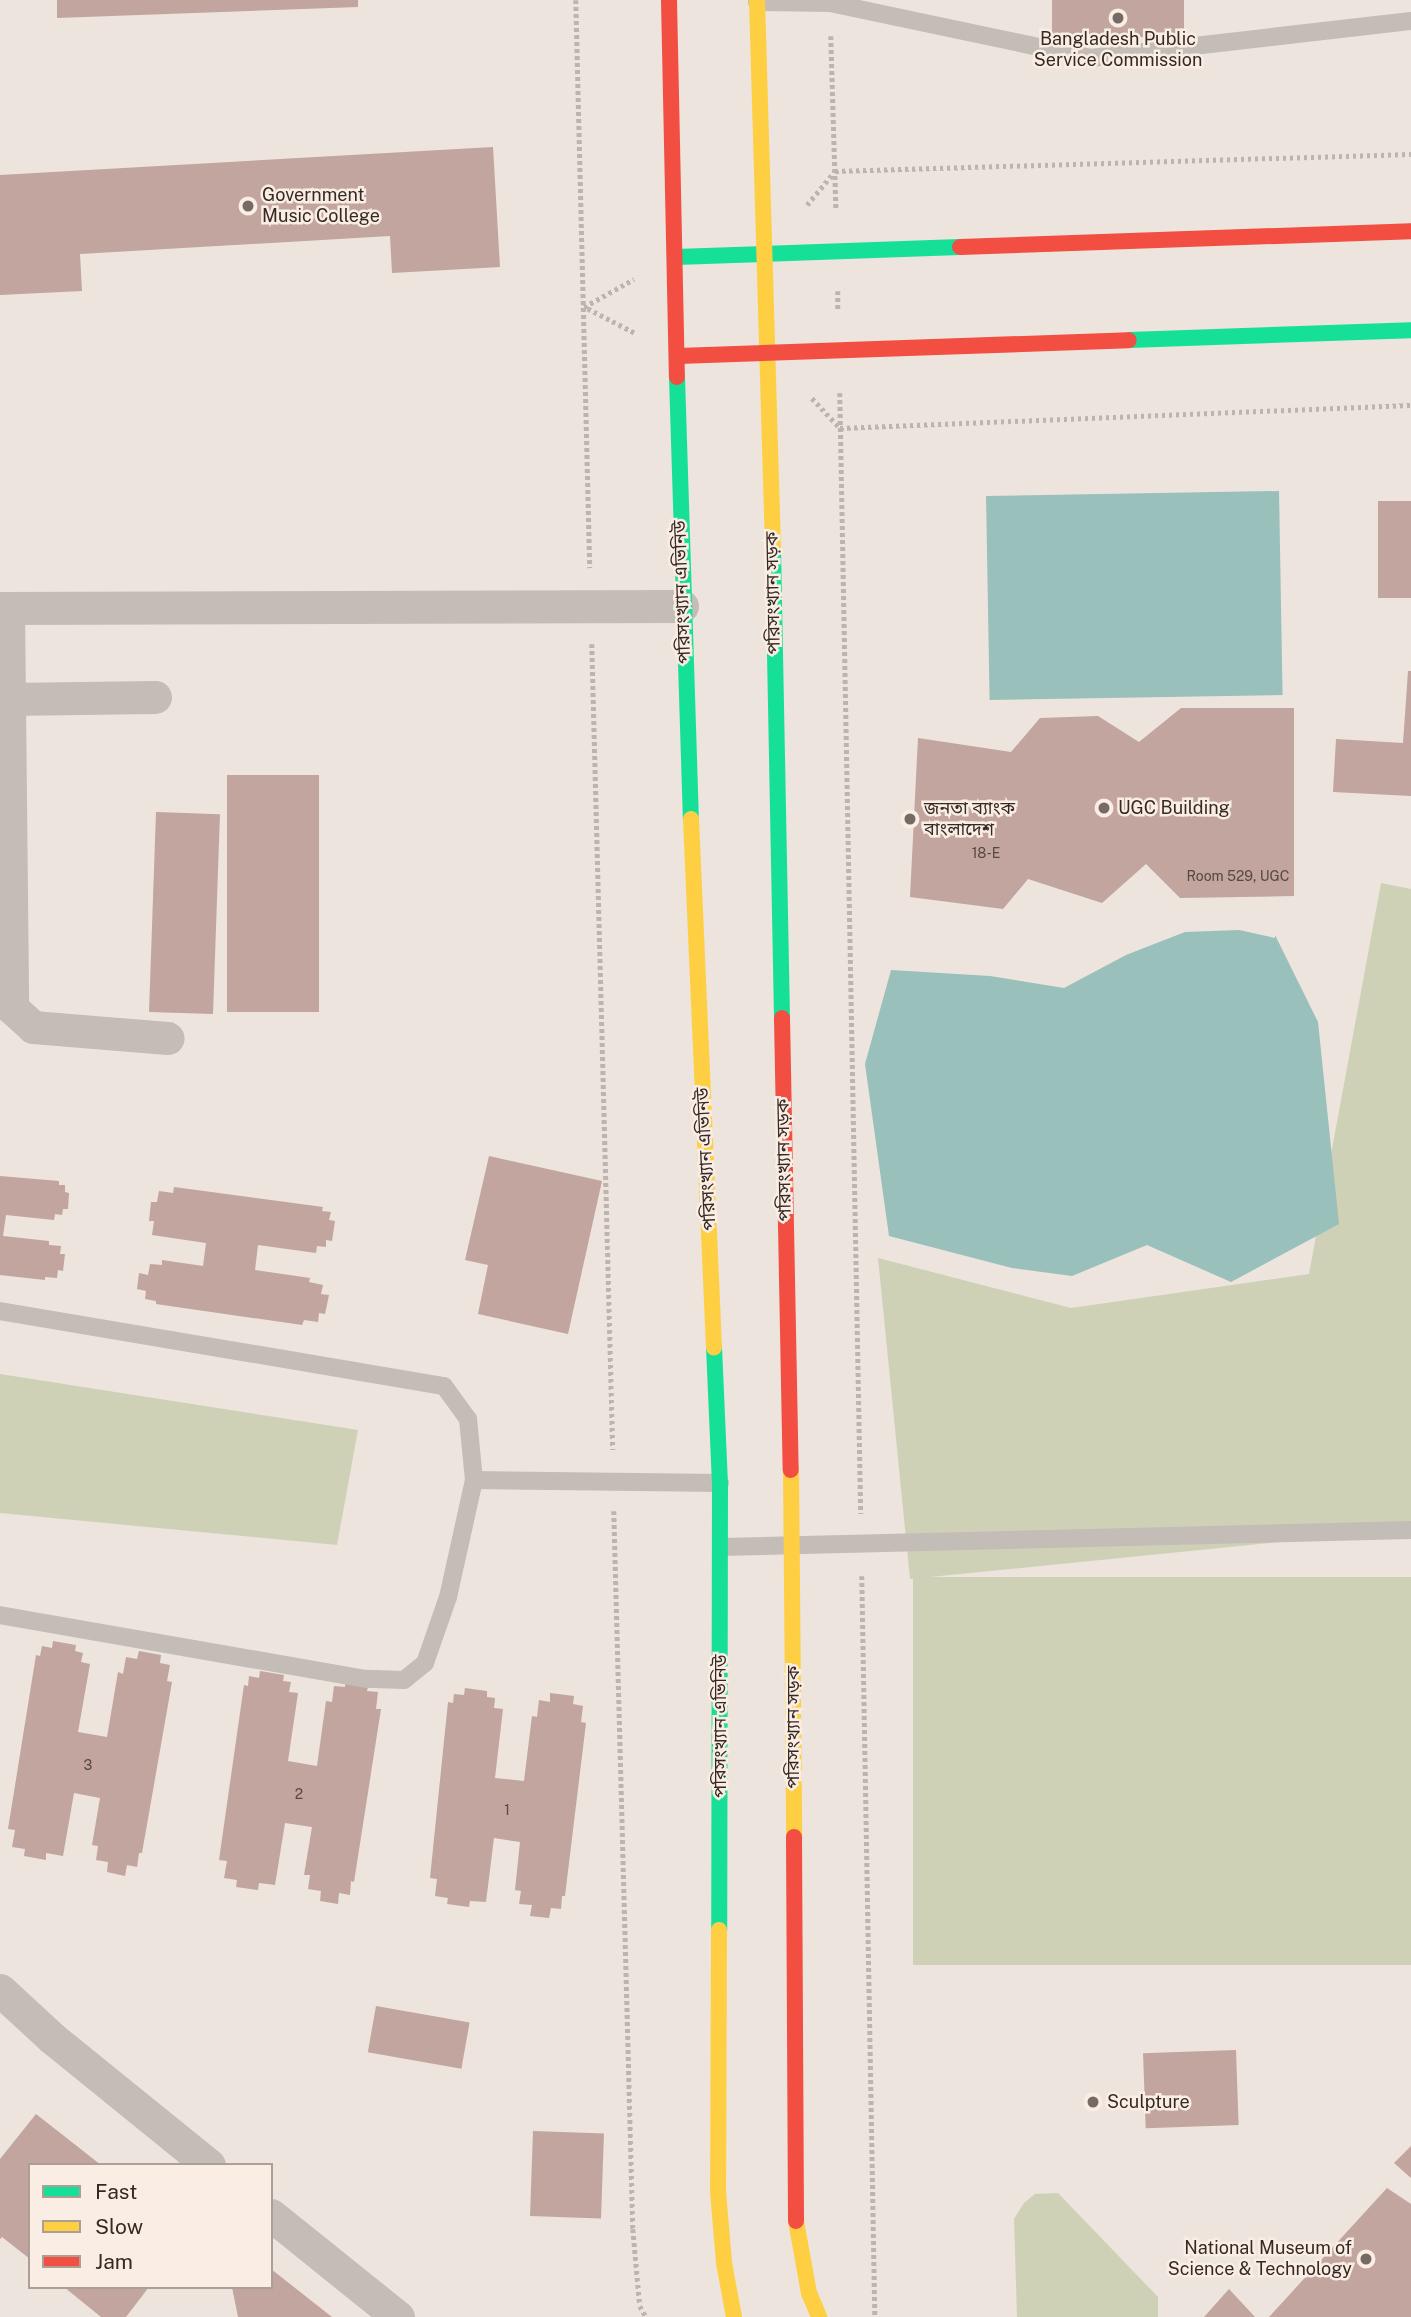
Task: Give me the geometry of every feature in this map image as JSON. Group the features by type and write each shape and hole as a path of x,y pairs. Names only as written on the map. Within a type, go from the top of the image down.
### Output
{"street":[{"name":"পরিসংখ্যান এভিনিউ","path":"669,0 682,606 720,1483 718,2191 724,2263 734,2317"},
{"name":"পরিসংখ্যান সড়ক","path":"757,1 769,353 792,1547 796,2218 808,2293 818,2317"},
{"path":"676,257 1411,231"},
{"path":"678,356 1411,330"},
{"path":"168,1038 33,1027 12,1008 8,699 4,608 682,606"},
{"path":"8,699 155,697"},
{"path":"0,1990 52,2038 207,2163"},
{"path":"273,2217 398,2317"}],"lane":[{"path":"757,1 830,3 1090,58 1411,21"},
{"path":"0,1311 444,1386 468,1419 474,1480 448,1597 430,1650 425,1663 404,1680 366,1679 0,1615"},
{"path":"474,1480 720,1483"},
{"path":"721,1547 1411,1530"}],"path":[{"path":"576,0 633,2229 640,2306 646,2317"},
{"path":"830,3 839,351 875,2317"},
{"path":"766,254 835,171 1411,154"},
{"path":"584,307 676,257"},
{"path":"584,307 678,356"},
{"path":"769,353 840,428 1411,405"}],"green space":[{"path":"1381,883 1411,889 1411,1529 910,1579 878,1258 1071,1308 1309,1274"},
{"path":"0,1374 358,1430 337,1545 0,1513"},
{"path":"913,1577 1411,1577 1411,1965 913,1965"},
{"path":"1058,2193 1158,2297 1158,2317 1017,2317 1014,2219 1024,2203 1035,2194"}],"water":[{"path":"1279,491 1283,695 990,700 986,496"},
{"path":"1239,930 1275,938 1275,935 1318,1022 1339,1224 1231,1282 1147,1245 1072,1276 1012,1268 889,1236 865,1064 891,970 990,976 1064,988 1126,955 1185,932"}],"building":[{"path":"57,0 358,0 358,7 57,18"},
{"name":"Bangladesh Public Service Commission","path":"1052,0 1184,0 1184,37 1052,37"},
{"name":"Government Music College","path":"493,147 500,267 392,273 390,236 80,254 82,291 0,295 0,175"},
{"path":"1378,501 1411,501 1411,598 1378,598"},
{"path":"1408,671 1411,671 1411,796 1333,792 1336,739 1403,743"},
{"name":"UGC Building","path":"1181,708 1294,708 1294,896 1180,898 1146,864 1102,903 1028,879 1003,909 910,897 918,738 1011,752 1040,718 1098,716 1139,742"},
{"path":"227,775 319,775 319,1012 227,1012"},
{"path":"156,812 220,814 213,1014 149,1012"},
{"path":"489,1156 602,1181 568,1334 478,1314 488,1265 465,1260"},
{"path":"0,1176 59,1181 59,1185 65,1185 65,1192 69,1193 68,1209 63,1209 62,1215 55,1214 54,1220 6,1215 3,1236 49,1241 49,1245 61,1246 60,1254 65,1254 63,1271 58,1270 57,1278 45,1277 45,1280 0,1275"},
{"path":"174,1187 323,1207 322,1211 331,1212 329,1220 335,1221 332,1241 326,1240 326,1247 317,1246 316,1253 258,1245 255,1270 310,1278 309,1282 323,1285 321,1294 329,1295 325,1314 319,1313 318,1322 304,1320 302,1325 156,1304 156,1301 145,1299 146,1291 137,1289 139,1273 148,1275 150,1264 162,1265 162,1260 203,1266 206,1243 152,1235 154,1221 149,1221 151,1202 157,1202 159,1191 173,1193"},
{"path":"53,1641 76,1645 75,1651 83,1653 81,1662 90,1664 78,1732 107,1737 118,1672 123,1674 126,1657 137,1659 139,1651 161,1655 160,1663 170,1665 167,1681 172,1682 142,1853 139,1853 137,1867 127,1865 125,1876 107,1872 108,1862 96,1860 98,1846 92,1845 100,1798 74,1793 63,1856 46,1853 46,1860 24,1856 25,1849 12,1847 15,1830 8,1829 36,1655 40,1656 42,1646 52,1648"},
{"path":"260,1671 284,1675 283,1681 291,1682 289,1692 298,1693 288,1761 317,1766 326,1701 332,1702 334,1686 345,1687 346,1679 369,1683 367,1691 378,1692 376,1709 381,1709 354,1882 351,1881 350,1895 339,1893 338,1904 320,1901 321,1891 308,1889 310,1875 304,1875 312,1827 285,1823 275,1885 259,1883 258,1890 236,1887 237,1880 224,1878 227,1861 219,1860 244,1685 248,1686 249,1676 259,1678"},
{"path":"465,1688 487,1691 487,1697 495,1698 494,1708 503,1709 495,1778 524,1781 532,1716 537,1717 539,1700 550,1702 550,1693 574,1696 573,1704 583,1706 581,1722 586,1723 565,1896 562,1896 561,1909 551,1908 549,1918 530,1916 532,1905 519,1904 521,1891 515,1890 520,1842 494,1838 486,1902 470,1901 469,1907 447,1904 448,1898 435,1896 437,1879 430,1878 448,1702 453,1703 454,1694 464,1695"},
{"path":"376,2006 470,2022 461,2069 368,2052"},
{"path":"1236,2050 1239,2125 1146,2128 1143,2053"},
{"path":"36,2114 98,2163 28,2163 28,2257 2,2237 0,2239 0,2159"},
{"path":"533,2131 604,2133 601,2218 530,2216"},
{"path":"1411,2146 1411,2178 1394,2163"},
{"name":"National Museum of Science & Technology","path":"1387,2188 1411,2204 1411,2317 1269,2317"},
{"path":"273,2271 332,2317 238,2317 232,2289 273,2289"},
{"path":"66,2289 147,2289 126,2317 101,2317"},
{"name":"National Museum of Science & Technology","path":"1229,2289 1255,2317 1204,2317"}],"traffic: fast":[{"path":"676,257 960,247"},
{"path":"1129,340 1411,330"},
{"path":"677,377 691,819"},
{"path":"773,549 782,1018"},
{"path":"714,1347 720,1483 719,1930"}],"traffic: slow":[{"path":"757,0 773,549"},
{"path":"691,819 714,1347"},
{"path":"791,1470 794,1837"},
{"path":"719,1930 718,2191 724,2263 734,2317"},
{"path":"796,2221 809,2293 819,2317"}],"traffic: jam":[{"path":"669,0 677,377"},
{"path":"960,247 1411,231"},
{"path":"678,356 1129,340"},
{"path":"782,1018 791,1470"},
{"path":"794,1837 796,2221"}],"place":[{"name":"Bangladesh Public Service Commission","path":"1118,18"},
{"name":"Government Music College","path":"248,206"},
{"name":"UGC Building","path":"1104,808"},
{"name":"জনতা ব্যাংক বাংলাদেশ","path":"910,819"},
{"name":"Sculpture","path":"1093,2102"},
{"name":"National Museum of Science & Technology","path":"1366,2259"}]}
